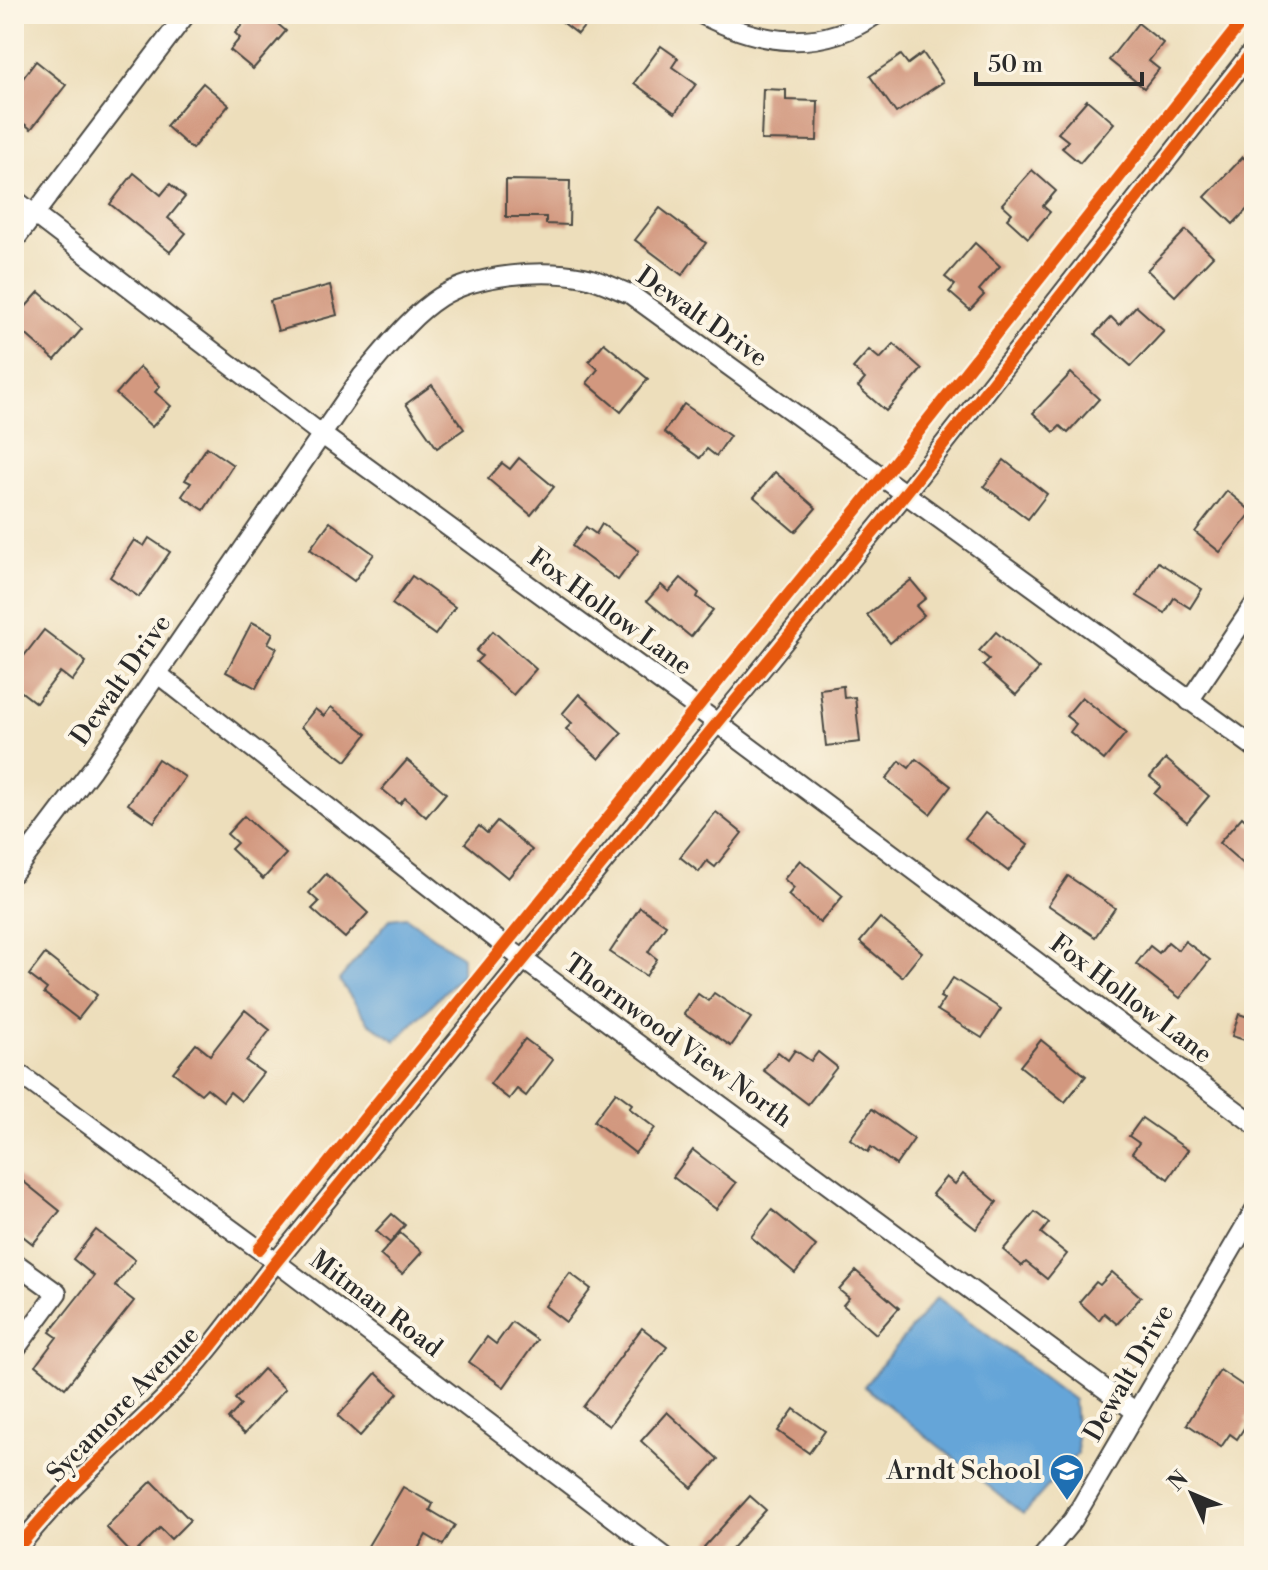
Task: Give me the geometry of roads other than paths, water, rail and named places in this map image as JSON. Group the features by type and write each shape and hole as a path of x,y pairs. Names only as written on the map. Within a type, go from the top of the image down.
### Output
{"street":[{"path":"14,241 186,14"},
{"path":"701,14 730,29 760,38 788,40 823,39 855,29 877,14"},
{"name":"Sycamore Avenue","path":"15,1549 74,1483 192,1370 276,1262 904,495 1254,49"},
{"name":"Fox Hollow Lane","path":"14,199 321,434 718,723 1254,1124"},
{"name":"Dewalt Drive","path":"14,872 92,769 362,376 405,327 442,295 486,279 556,274 586,277 630,294 1254,747"},
{"path":"1189,701 1254,605"},
{"name":"Thornwood View North","path":"158,674 524,960 1136,1412"},
{"name":"Mitman Road","path":"14,1070 276,1262 664,1556"},
{"name":"Dewalt Drive","path":"1043,1556 1073,1520 1254,1211"},
{"path":"14,1262 57,1293 14,1351"}],"water":[{"path":"406,917 462,957 462,974 396,1041 369,1023 339,980 390,919"},
{"path":"937,1297 1074,1400 1078,1453 1023,1514 864,1386"}],"place":[{"name":"Arndt School","path":"1067,1502"}]}
